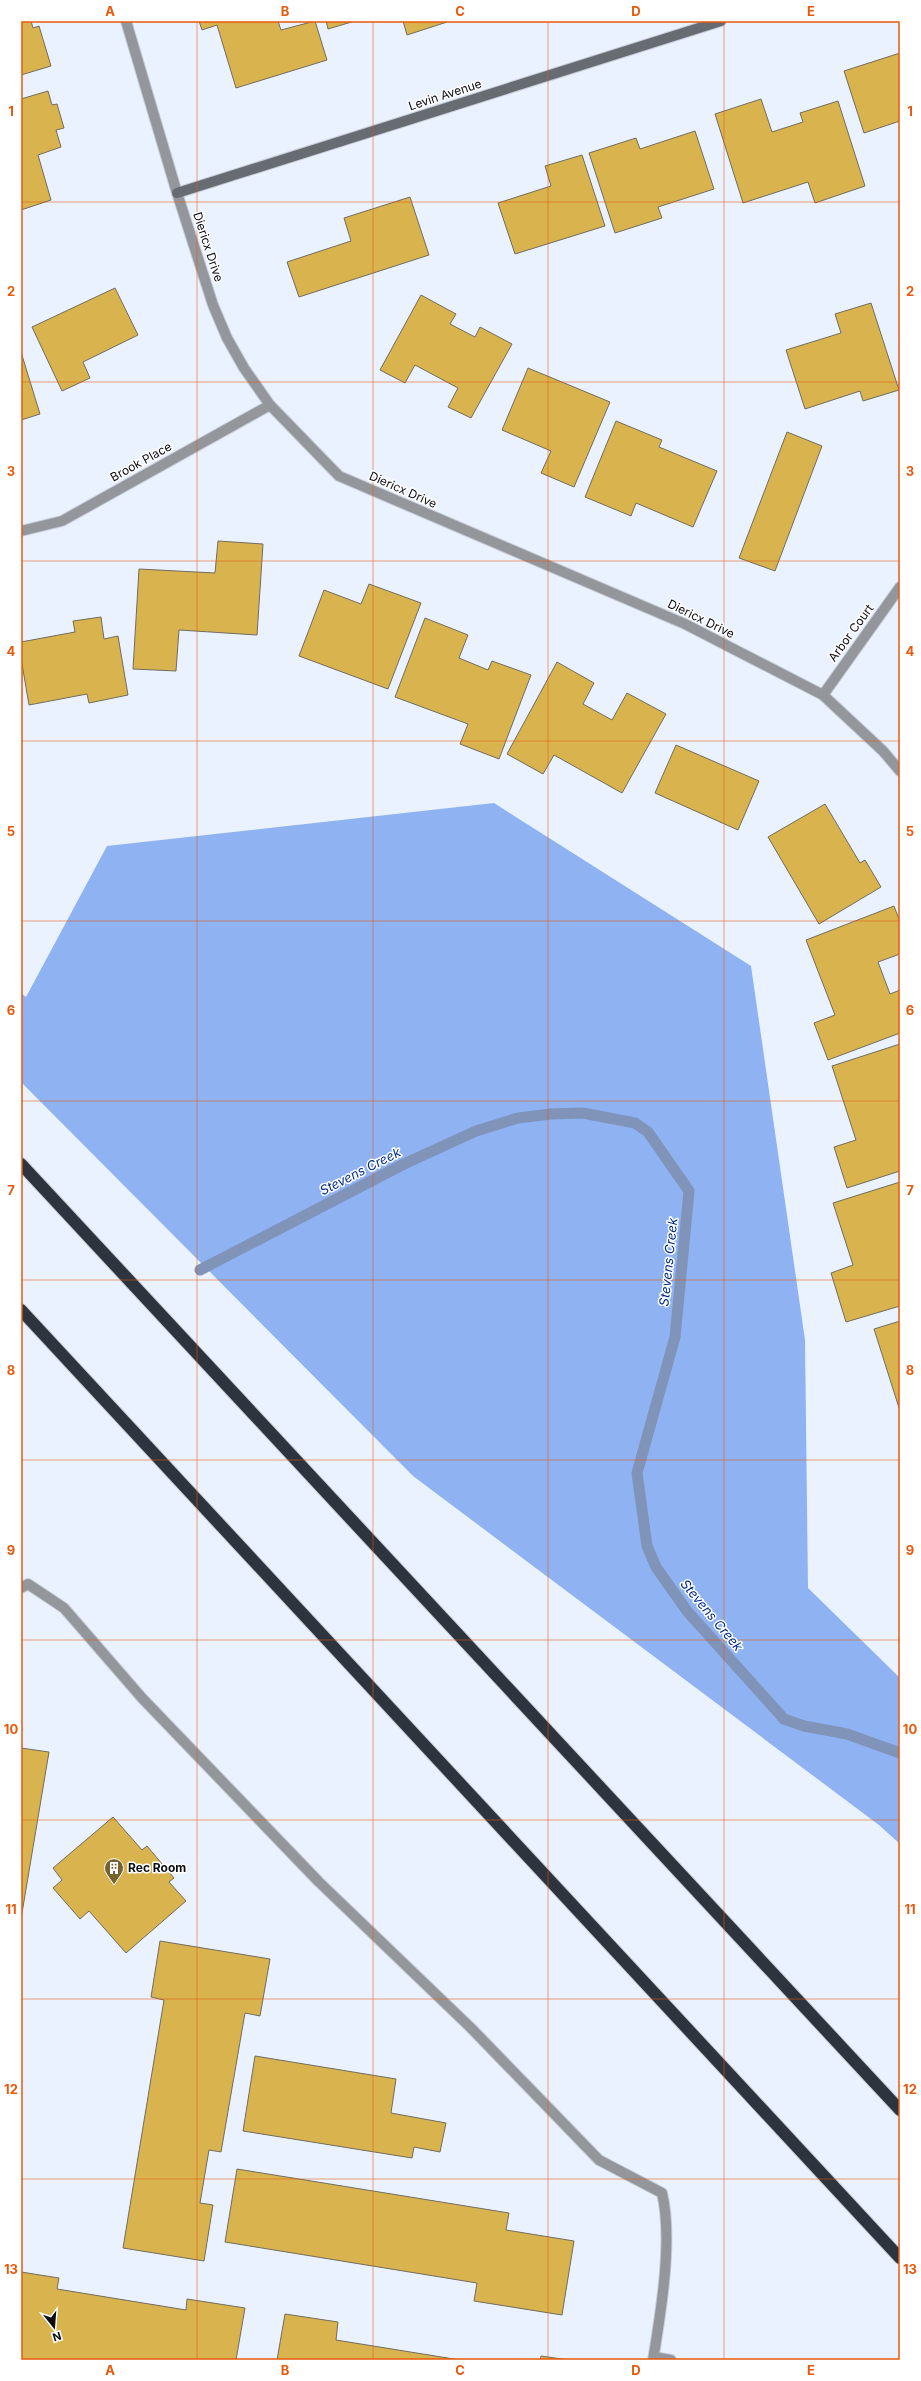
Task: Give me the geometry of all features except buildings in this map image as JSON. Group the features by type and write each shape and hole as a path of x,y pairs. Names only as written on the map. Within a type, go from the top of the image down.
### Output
{"highway":[{"path":"21,1164 900,2110"},
{"path":"21,1310 900,2258"}],"street":[{"name":"Diericx Drive","path":"126,21 177,193 213,305 227,338 244,368 270,405 339,476 685,624 823,694 883,751 900,771"},
{"name":"Levin Avenue","path":"177,193 721,21"},
{"name":"Brook Place","path":"21,531 62,521 270,405"},
{"name":"Arbor Court","path":"823,694 900,587"},
{"path":"21,1588 28,1584 64,1608 142,1698 319,1882 471,2028 599,2160 662,2193 668,2215 661,2310 653,2358 671,2360"}],"shaded area":[{"path":"494,803 751,966 805,1340 808,1588 900,1678 900,1844 879,1825 413,1476 21,1082 21,993 26,997 107,846"}],"waterway":[{"name":"Stevens Creek","path":"200,1270 404,1164 476,1131 518,1118 551,1114 583,1113 635,1123 648,1132 689,1191 675,1337 637,1473 647,1546 656,1567 687,1611 784,1719 804,1726 847,1734 900,1753"}],"place":[{"name":"Rec Room","path":"114,1885"}]}
